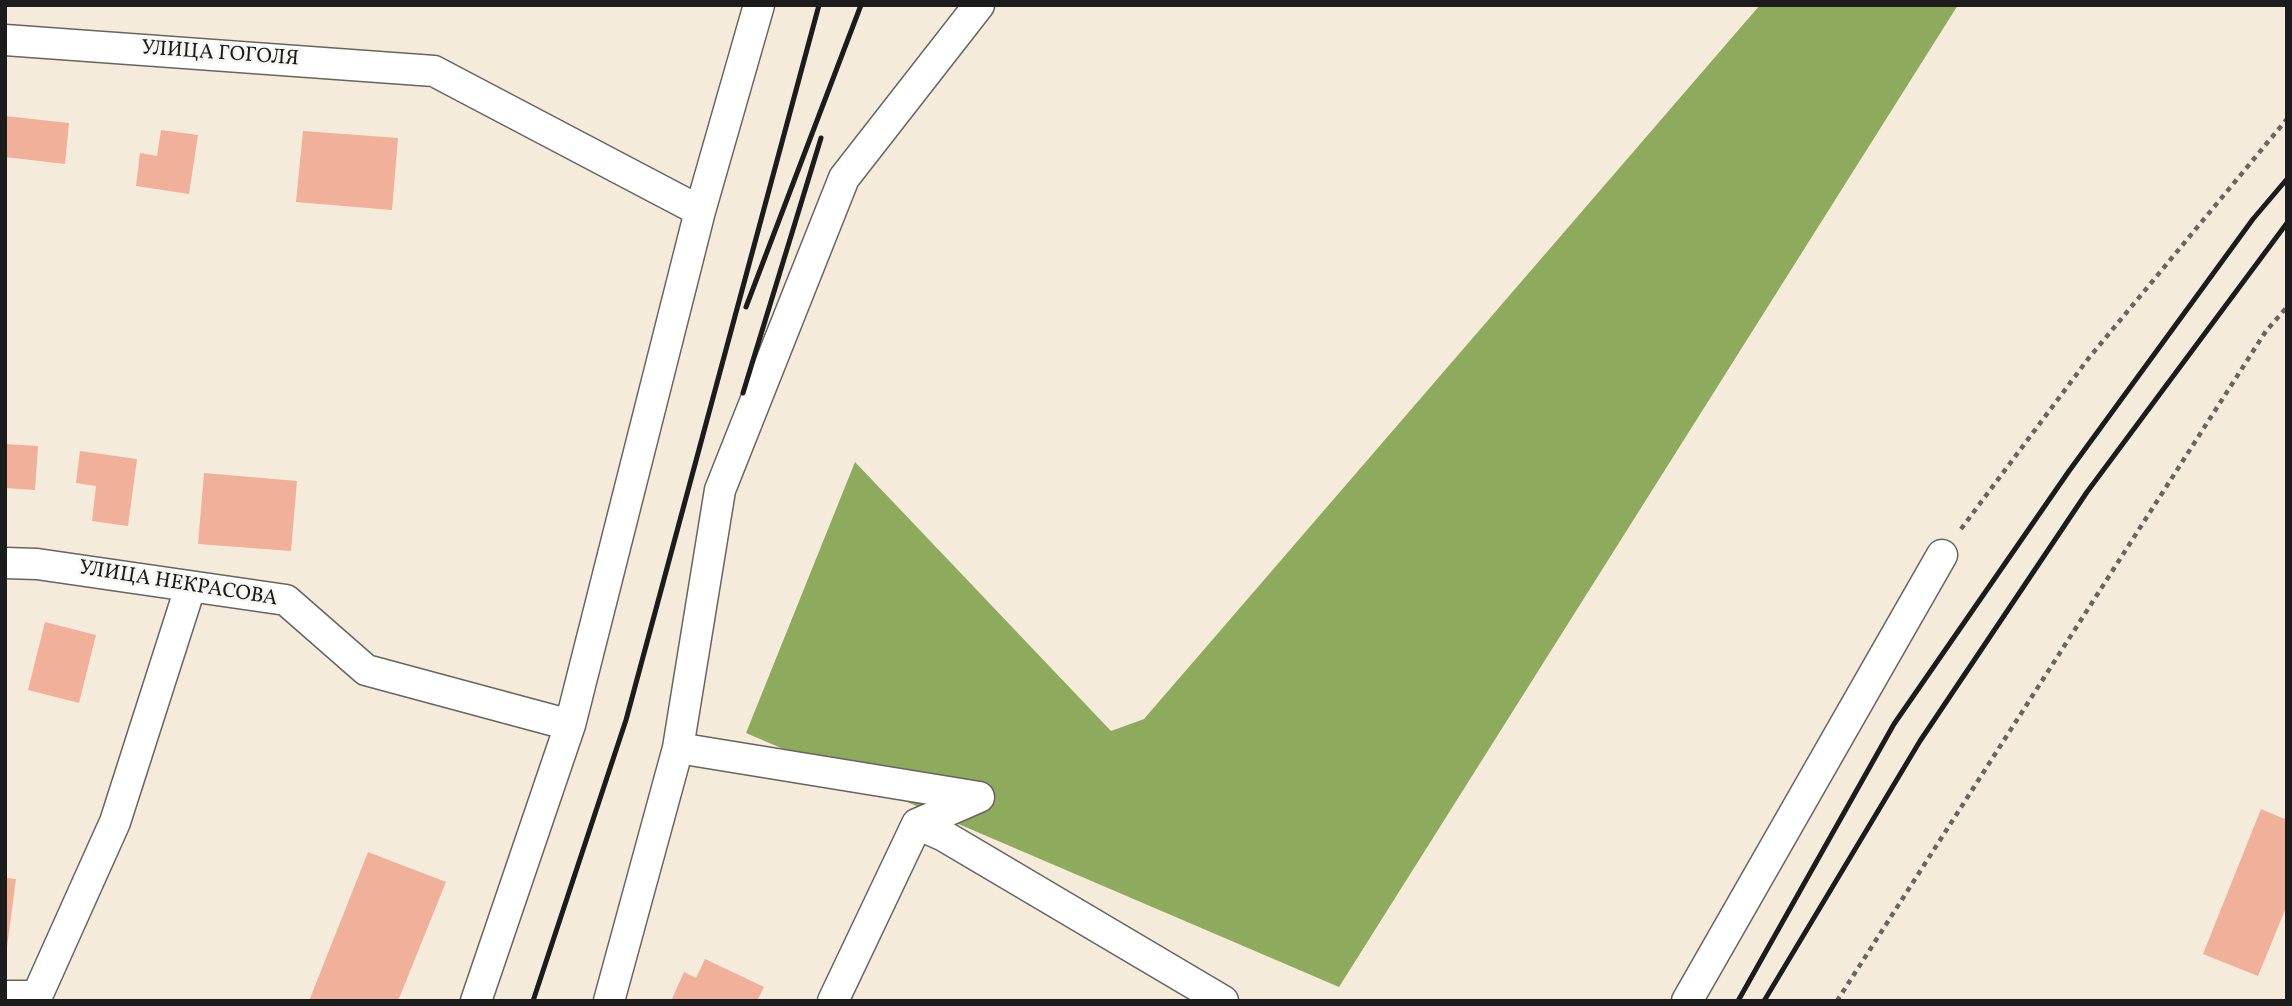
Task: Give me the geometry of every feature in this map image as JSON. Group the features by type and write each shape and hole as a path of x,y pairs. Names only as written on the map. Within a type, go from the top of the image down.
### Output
{"street":[{"path":"476,1001 570,725 700,211 759,5"},
{"path":"609,1001 678,748 720,490 844,178 979,5"},
{"name":"УЛИЦА ГОГОЛЯ","path":"5,40 434,71 700,211"},
{"path":"1687,1001 1942,555"},
{"name":"УЛИЦА НЕКРАСОВА","path":"5,563 37,564 286,600 366,670 570,725"},
{"path":"5,996 37,996 114,822 190,588"},
{"path":"678,748 979,797 917,824 833,1001"},
{"path":"917,824 944,836 1223,1001"}],"path":[{"path":"1942,555 2088,359 2287,119"},
{"path":"1837,1001 2266,331 2287,307"}],"green space":[{"path":"1760,5 1958,5 1339,987 746,733 855,462 1111,731 1144,719"}],"building":[{"path":"5,116 69,123 65,164 5,157"},
{"path":"161,130 198,135 189,194 136,186 140,153 157,156"},
{"path":"303,131 398,138 392,210 296,202"},
{"path":"5,444 38,446 35,490 5,488"},
{"path":"80,451 137,459 128,526 92,521 96,486 76,483"},
{"path":"204,473 297,481 291,551 198,544"},
{"path":"45,622 96,635 79,703 28,690"},
{"path":"2261,809 2287,820 2287,905 2258,976 2203,954"},
{"path":"368,852 446,882 398,1001 309,1001"},
{"path":"5,878 16,879 7,947 5,947"},
{"path":"705,959 764,987 757,1001 671,1001 684,972 696,978"}],"railway":[{"path":"533,1001 626,720 819,5"},
{"path":"746,307 861,5"},
{"path":"743,393 821,138"},
{"path":"1738,1001 1894,724 2069,471 2253,219 2287,179"},
{"path":"1764,1001 1920,741 2087,492 2287,223"}]}
